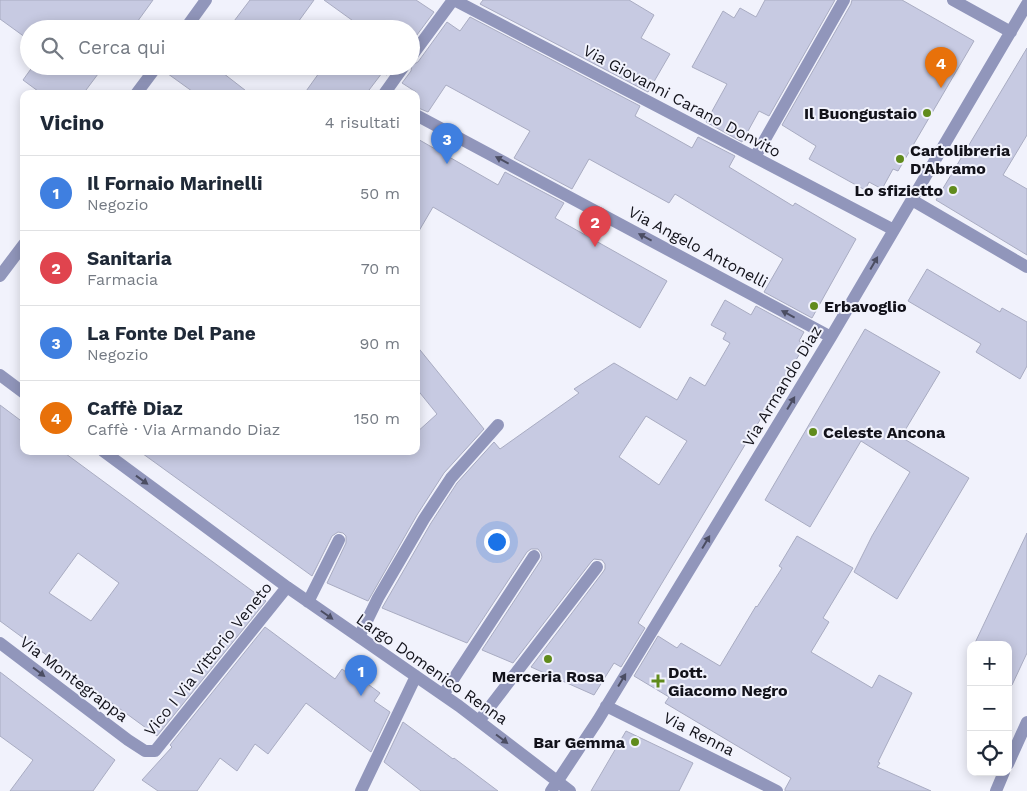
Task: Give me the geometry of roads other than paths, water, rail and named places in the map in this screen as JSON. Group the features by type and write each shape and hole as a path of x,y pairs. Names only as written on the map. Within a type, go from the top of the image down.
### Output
{"street":[{"path":"192,20 206,0"},
{"path":"420,45 453,0"},
{"name":"Via Giovanni Carano Donvito","path":"453,0 894,230"},
{"path":"755,158 844,0"},
{"path":"953,0 1010,32"},
{"name":"Via Armando Diaz","path":"555,786 606,706 831,337 1010,32 1025,12"},
{"path":"139,90 150,75"},
{"path":"387,90 398,75"},
{"name":"Via Angelo Antonelli","path":"420,116 831,337"},
{"path":"912,200 1027,267"},
{"path":"0,276 20,249"},
{"path":"0,375 20,390"},
{"path":"359,637 378,598 424,519 451,478 498,425"},
{"name":"Largo Domenico Renna","path":"118,456 287,587 479,721 555,786 570,791"},
{"path":"308,602 339,540"},
{"path":"444,695 534,556"},
{"path":"479,721 597,567"},
{"name":"Vico I Via Vittorio Veneto","path":"128,740 145,751 155,750 287,587"},
{"name":"Via Montegrappa","path":"0,643 128,740"},
{"path":"361,791 416,676"},
{"name":"Via Renna","path":"606,706 777,791"},
{"path":"1012,755 1027,722"},
{"path":"996,791 1002,776"}],"place":[{"name":"Caffè Diaz","path":"941,88"},
{"name":"Il Buongustaio","path":"927,113"},
{"name":"Cartolibreria D'Abramo","path":"900,159"},
{"name":"La Fonte Del Pane","path":"447,164"},
{"name":"Lo sfizietto","path":"953,190"},
{"name":"Sanitaria","path":"595,247"},
{"name":"Erbavoglio","path":"814,306"},
{"name":"Celeste Ancona","path":"813,432"},
{"name":"Merceria Rosa","path":"548,659"},
{"name":"Dott. Giacomo Negro","path":"658,681"},
{"name":"Il Fornaio Marinelli","path":"361,696"},
{"name":"Bar Gemma","path":"635,742"}]}
